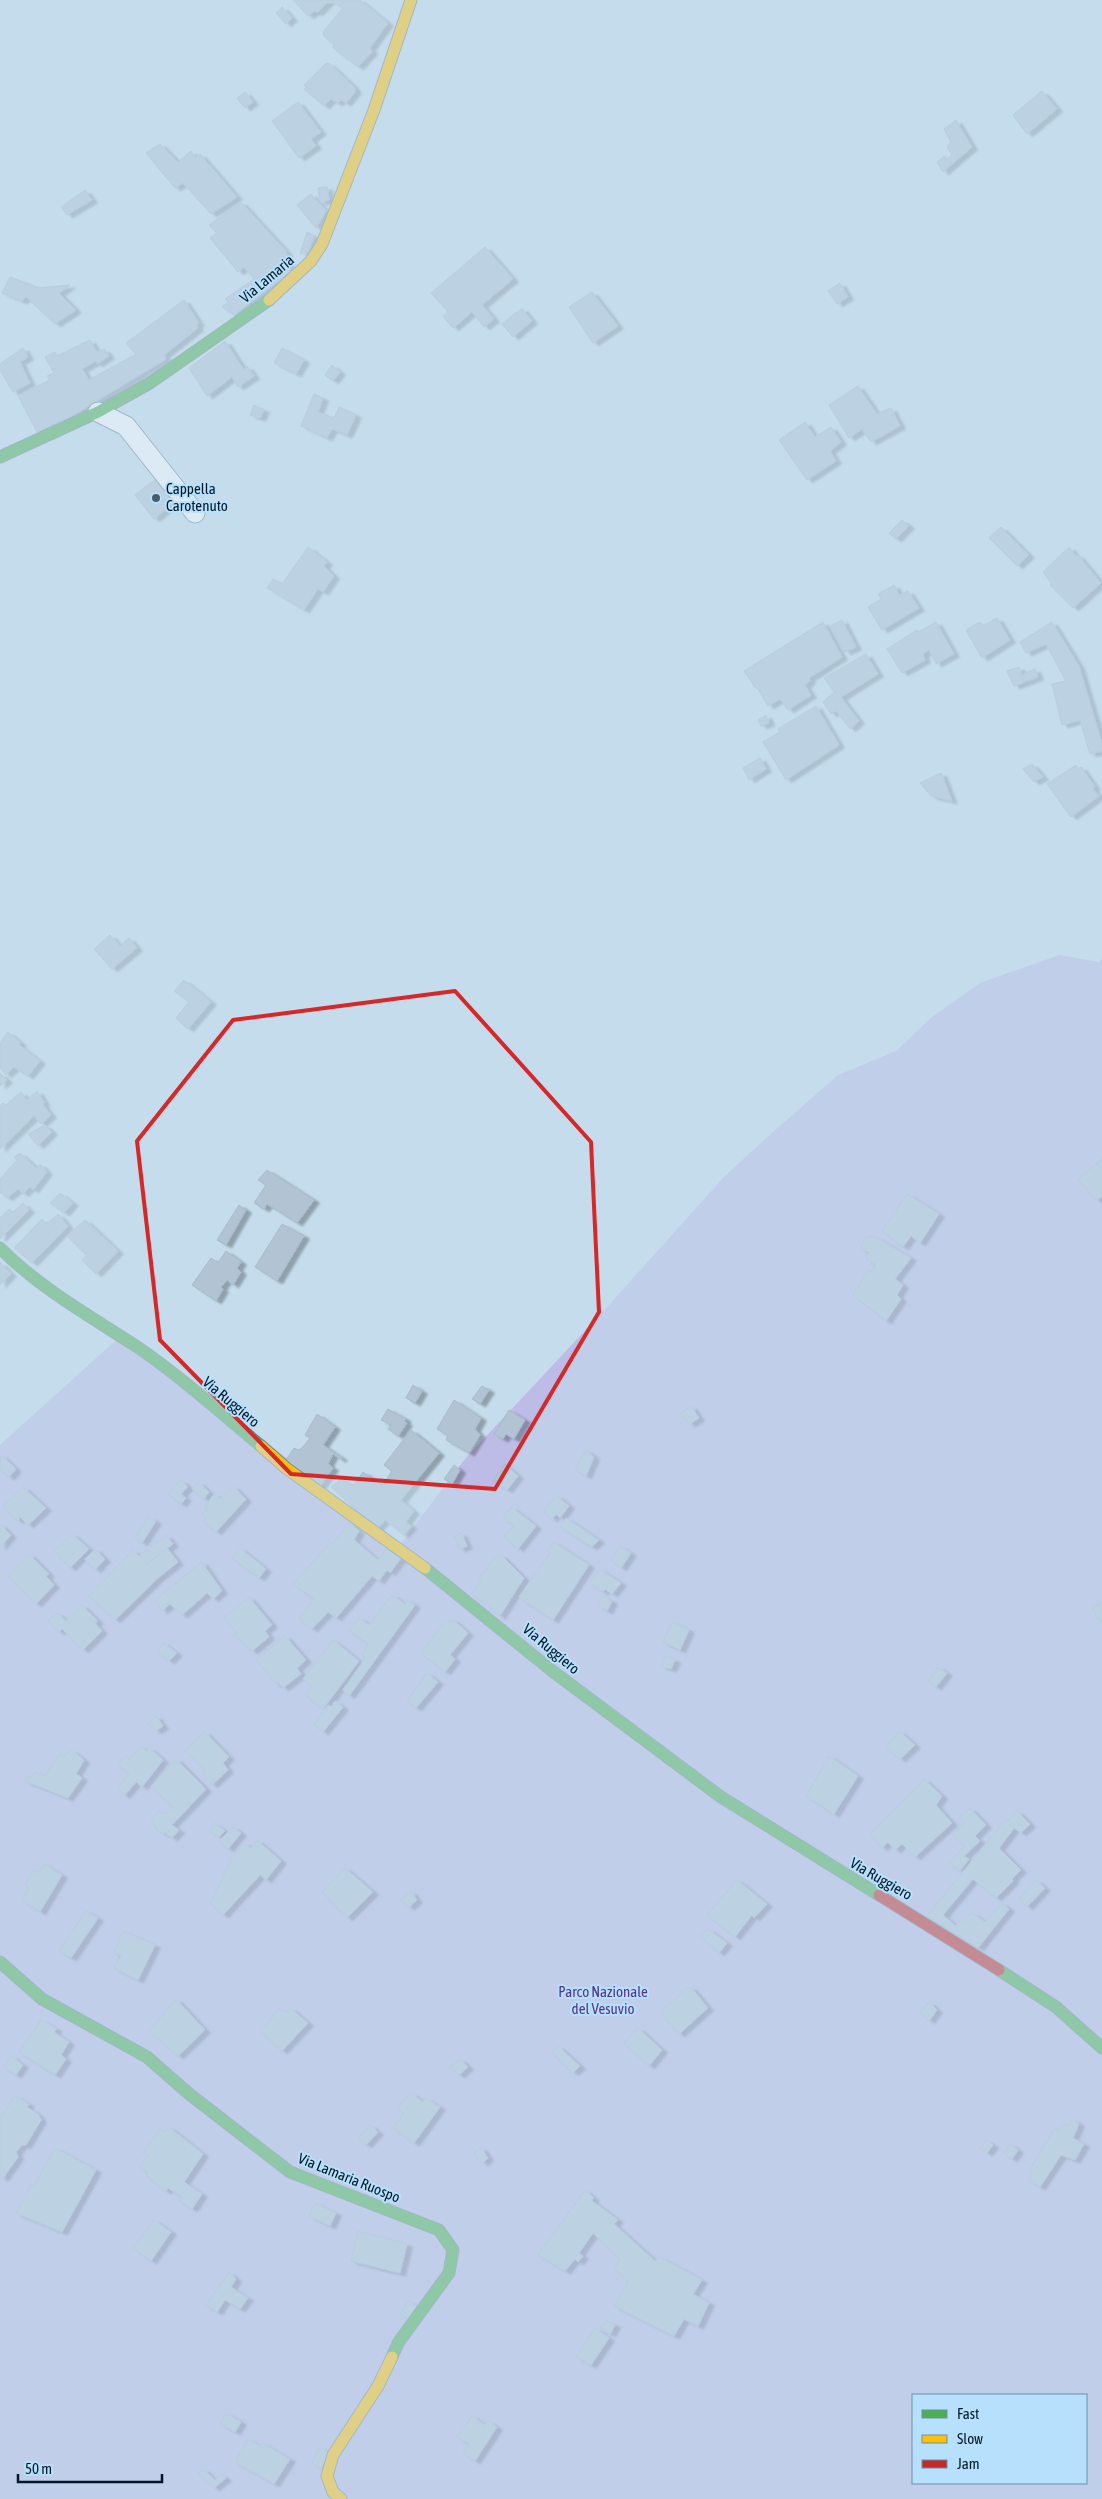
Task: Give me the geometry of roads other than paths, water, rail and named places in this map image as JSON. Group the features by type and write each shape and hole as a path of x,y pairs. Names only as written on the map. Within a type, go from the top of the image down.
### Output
{"street":[{"name":"Via Lamaria","path":"0,457 98,412 150,383 271,299 311,261 322,244 374,110 411,0"},
{"path":"98,412 126,426 195,513"},
{"name":"Via Ruggiero","path":"0,1248 23,1271 50,1292 137,1347 210,1403 286,1468 445,1582 551,1670 721,1797 1000,1970 1056,2007 1102,2048"},
{"name":"Via Lamaria Ruospo","path":"0,1962 42,1999 147,2058 188,2093 290,2172 439,2230 453,2250 449,2273 398,2343 378,2386 333,2455 327,2476 333,2492 341,2499"}],"place":[{"name":"Cappella Carotenuto","path":"156,498"}],"park label":[{"name":"Parco Nazionale del Vesuvio","path":"603,2000"}]}
